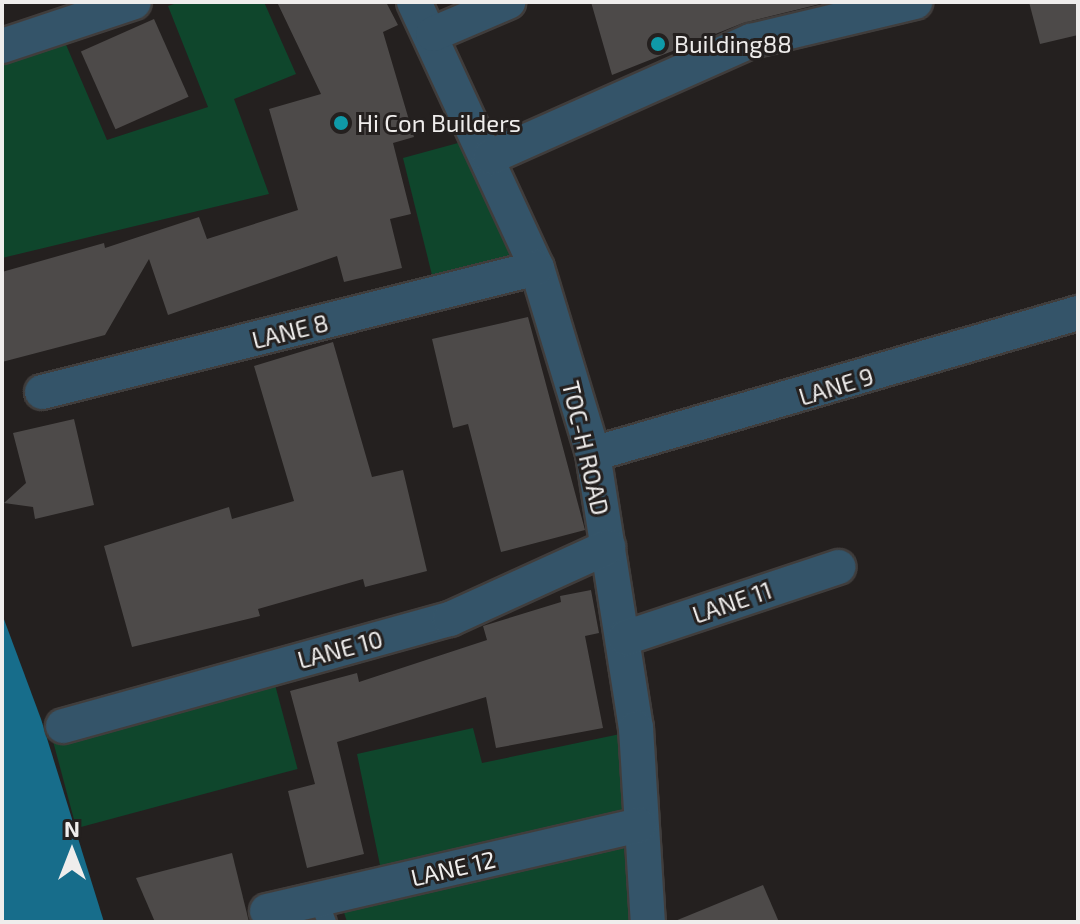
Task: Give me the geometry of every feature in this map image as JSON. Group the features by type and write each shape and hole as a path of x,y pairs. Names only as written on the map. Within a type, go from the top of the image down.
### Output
{"street":[{"path":"2,46 134,2"},
{"name":"TOC-H ROAD","path":"414,2 433,34 490,157 537,268 593,454 625,638 636,728 639,825 648,922"},
{"path":"433,34 508,2"},
{"path":"490,157 751,41 915,2"},
{"name":"LANE 8","path":"42,392 537,268"},
{"name":"LANE 9","path":"593,454 1078,313"},
{"name":"LANE 10","path":"63,726 450,619 608,547"},
{"name":"LANE 11","path":"625,638 838,567"},
{"name":"LANE 12","path":"267,911 322,911 639,825"}],"green space":[{"path":"180,2 264,2 296,74 234,99 269,194 2,258 2,60 64,40 107,140 208,107 168,6"},
{"path":"469,140 516,244 506,259 432,275 403,158"},
{"path":"274,681 298,769 76,828 53,740"},
{"path":"473,728 482,763 625,733 625,815 381,870 357,754"},
{"path":"623,839 631,922 347,922 342,906"}],"water":[{"path":"2,614 41,719 104,922 2,922"}],"building":[{"path":"277,2 386,2 398,25 383,32 414,137 393,143 411,214 390,219 402,268 344,282 337,256 168,315 149,259 105,335 2,362 2,272 104,243 105,248 199,217 207,239 298,210 269,109 321,94"},
{"name":"Building88","path":"591,2 820,4 743,23 612,75"},
{"path":"1029,2 1078,2 1078,35 1040,44"},
{"path":"154,19 189,97 115,129 81,52"},
{"path":"528,317 585,530 501,552 468,424 453,428 432,339"},
{"path":"333,342 372,477 403,470 427,571 365,587 363,579 258,609 260,616 132,647 104,546 229,507 232,519 294,501 254,366"},
{"path":"74,419 94,505 35,519 33,507 4,503 26,483 13,433"},
{"path":"591,590 599,633 585,636 603,728 496,748 486,697 337,742 364,854 307,868 288,791 315,784 290,691 357,673 359,682 487,640 483,626 561,602 560,596"},
{"path":"232,853 249,922 155,922 136,878"},
{"path":"763,885 779,922 675,922 675,921"}],"place":[{"name":"Building88","path":"658,44"},
{"name":"Hi Con Builders","path":"341,123"}]}
